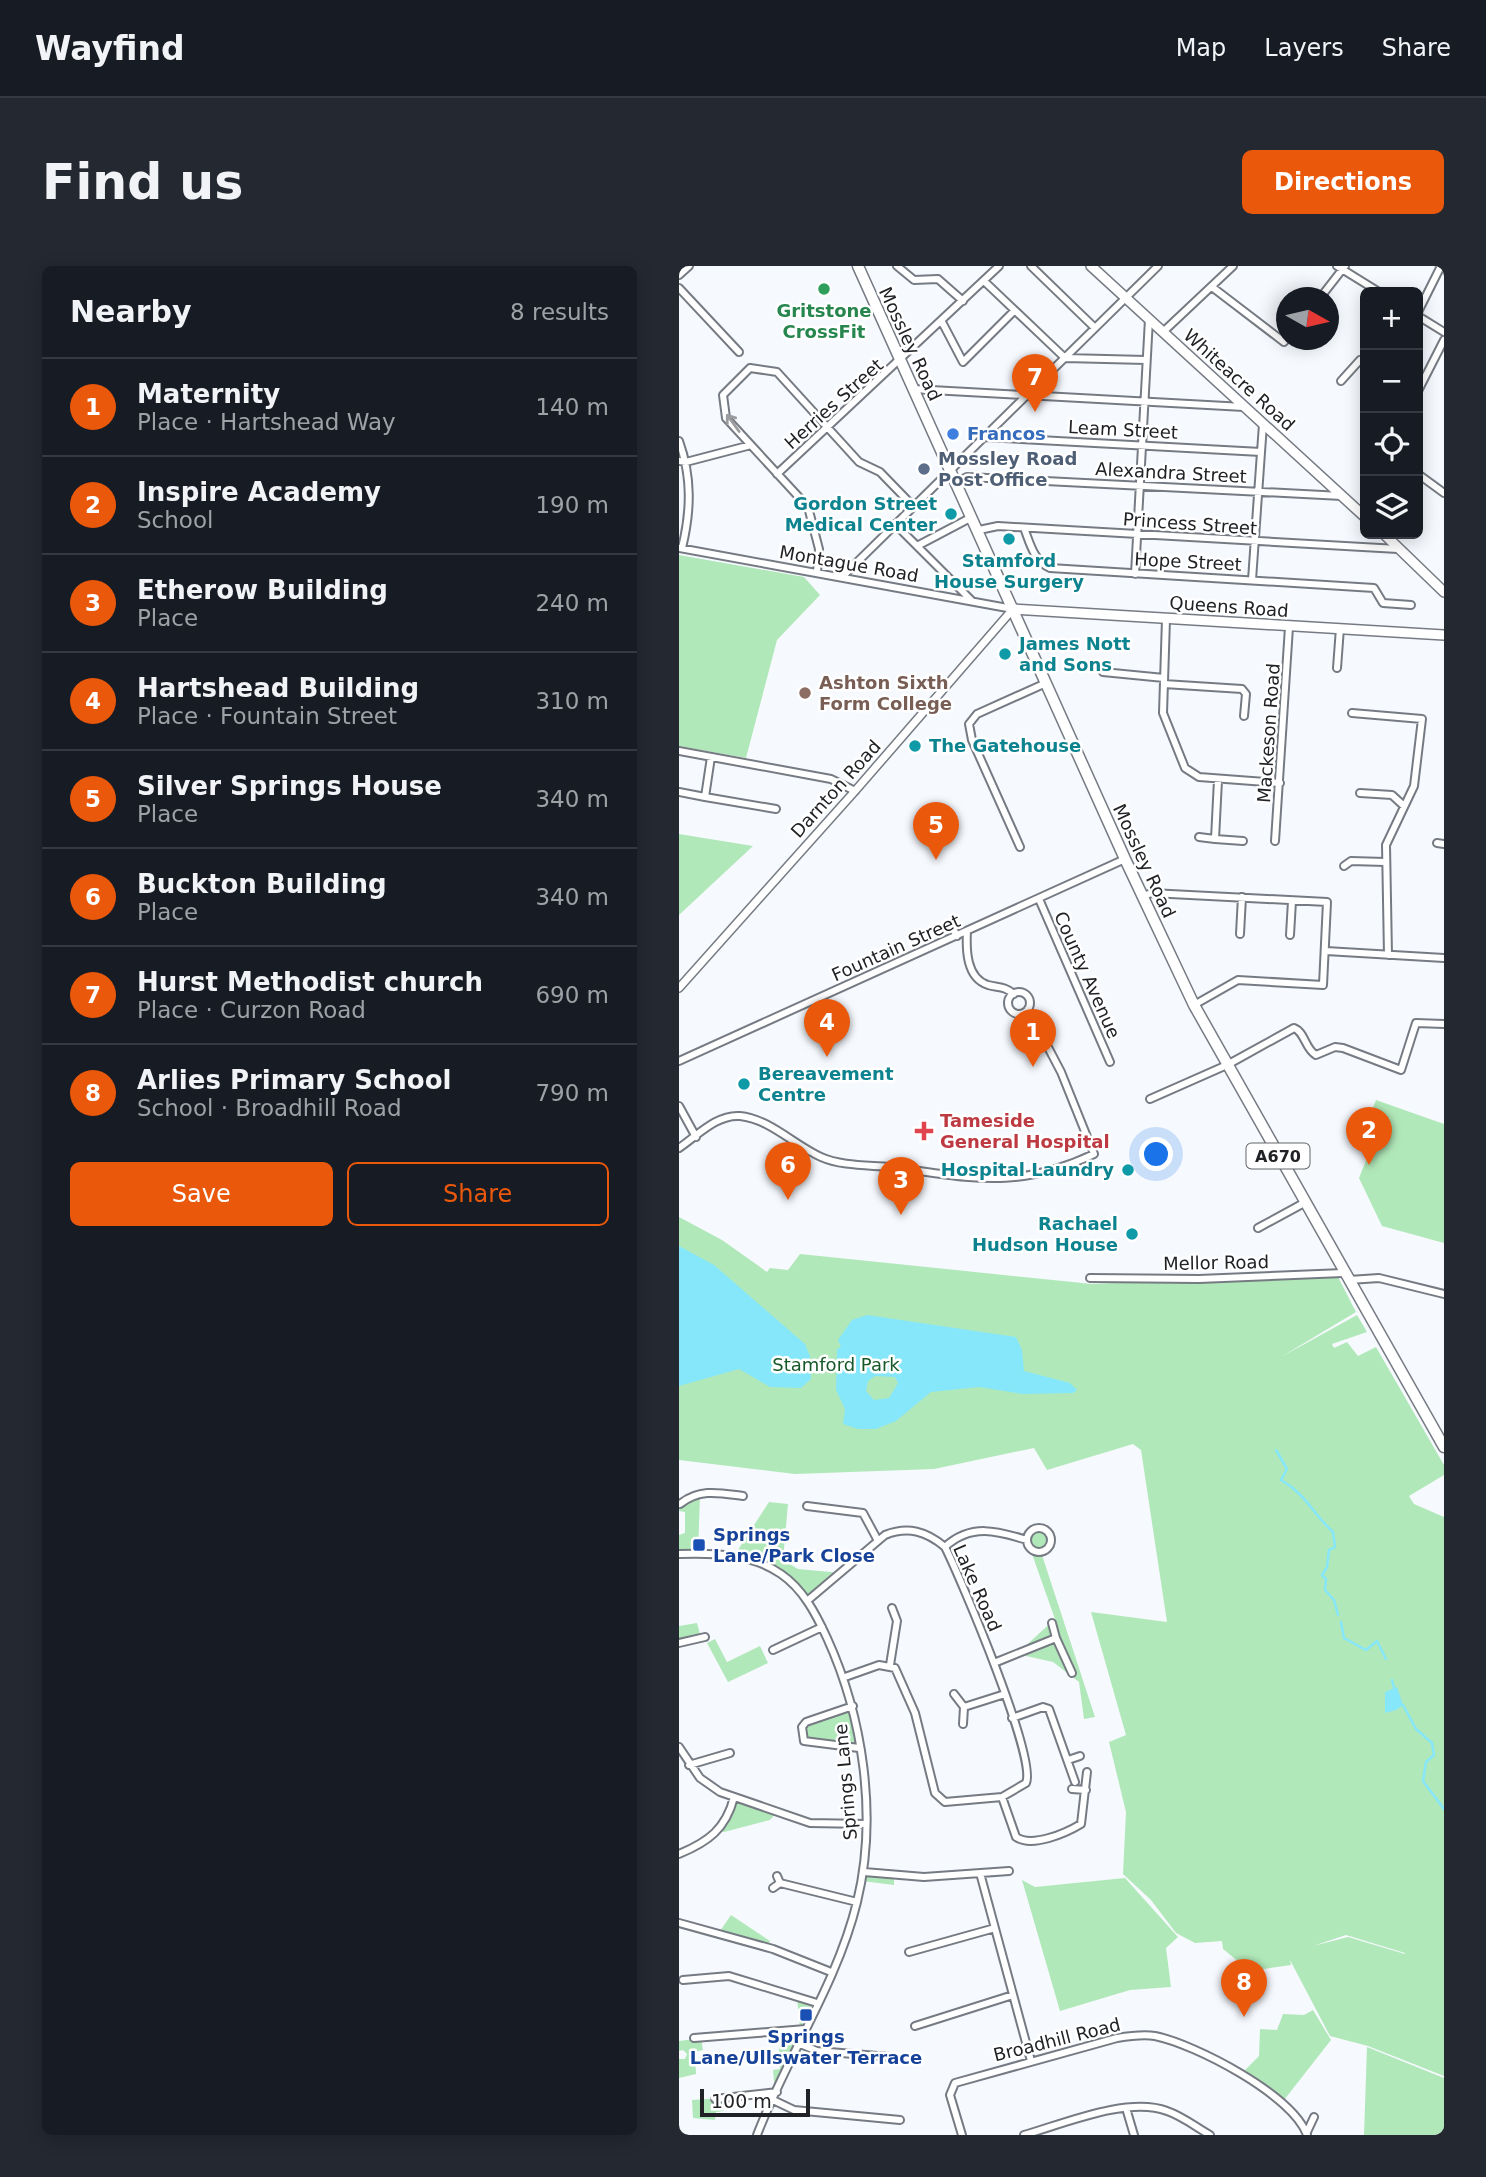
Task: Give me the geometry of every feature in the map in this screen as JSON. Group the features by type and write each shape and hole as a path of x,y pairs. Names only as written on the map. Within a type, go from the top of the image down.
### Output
{"main road":[{"name":"Mossley Road","path":"857,266 979,530 1142,897 1194,1005 1444,1447"},
{"name":"Whiteacre Road","path":"1091,266 1360,512"},
{"path":"1389,539 1444,592"},
{"name":"Queens Road","path":"1013,609 1444,635"}],"street":[{"path":"679,275 689,266"},
{"path":"897,266 913,280 938,279 963,301"},
{"name":"Herries Street","path":"777,474 900,362 999,266"},
{"path":"1031,266 1095,328"},
{"path":"842,577 1159,266"},
{"path":"1163,332 1233,266"},
{"path":"1423,304 1441,266"},
{"path":"1328,287 1342,267 1372,287"},
{"path":"984,281 1065,358 1146,360"},
{"path":"679,288 739,352"},
{"path":"1212,288 1276,334"},
{"path":"942,322 963,362 1014,311"},
{"path":"1423,317 1444,332"},
{"path":"1135,574 1149,319"},
{"path":"1423,381 1444,340"},
{"path":"1341,381 1360,360"},
{"path":"817,572 819,549 808,508 726,418 723,395 750,368 777,372 859,462 880,472 913,506"},
{"path":"913,389 1244,407"},
{"path":"1252,580 1263,424"},
{"name":"Leam Street","path":"984,437 1261,452"},
{"path":"679,441 688,521 680,548"},
{"path":"683,461 751,445"},
{"path":"1421,476 1444,493"},
{"name":"Alexandra Street","path":"957,482 967,477 1343,496"},
{"path":"917,546 972,517"},
{"path":"895,524 972,601"},
{"name":"Princess Street","path":"979,530 998,526 1254,543 1400,549"},
{"name":"Hope Street","path":"1024,528 1034,554 1041,564 1050,568 1374,588 1383,603 1411,605"},
{"name":"Montague Road","path":"680,548 1013,609"},
{"name":"Darnton Road","path":"679,988 855,792 1013,609"},
{"path":"1166,618 1163,713 1185,768 1190,774 1218,780 1280,783"},
{"name":"Mackeson Road","path":"1275,841 1289,627"},
{"path":"1337,668 1340,628"},
{"path":"1103,672 1242,689 1246,694 1244,716"},
{"path":"1020,847 972,740 969,724 977,715 1047,683"},
{"path":"1352,713 1422,719 1418,772 1386,845 1388,955"},
{"path":"679,751 831,779 855,792"},
{"path":"705,797 711,757"},
{"path":"1215,839 1218,780"},
{"path":"679,792 776,809"},
{"path":"1360,793 1392,795 1404,806"},
{"path":"1199,837 1243,841"},
{"name":"Fountain Street","path":"679,1061 1125,859"},
{"path":"1344,866 1351,861 1385,862"},
{"path":"1142,897 1151,893 1328,902 1323,985 1238,980 1194,1005"},
{"path":"1240,934 1243,897"},
{"name":"County Avenue","path":"1039,899 1110,1062"},
{"path":"1290,935 1292,901"},
{"path":"951,925 957,936"},
{"path":"967,931 967,957 979,980 989,985 1004,986 1014,994 1027,996 1030,1002 1028,1009 1020,1014 1010,1010 1009,999 1014,994"},
{"path":"1325,951 1444,958"},
{"path":"679,1147 717,1121 738,1116 760,1121 830,1160 982,1180 1019,1179 1044,1173 1094,1154 1061,1072 1028,1009"},
{"path":"1150,1099 1227,1065 1294,1028 1300,1031 1316,1055 1335,1047 1343,1048 1401,1070 1416,1023 1444,1024"},
{"path":"679,1106 696,1137"},
{"path":"1258,1228 1304,1203"},
{"name":"Mellor Road","path":"1090,1278 1345,1276 1379,1278 1444,1294"},
{"path":"679,1505 693,1495 709,1491 743,1496"},
{"path":"807,1506 863,1513 877,1539"},
{"name":"Lake Road","path":"807,1601 877,1539 893,1532 909,1530 931,1536 945,1547 994,1663 1029,1773 1026,1783 1002,1797"},
{"path":"945,1547 961,1536 984,1530 1027,1540"},
{"name":"Springs Lane","path":"679,1554 745,1558 781,1574 807,1601 845,1677 853,1706 859,1748 866,1824 864,1872 857,1902 847,1936 757,2135"},
{"path":"890,1665 897,1621 892,1608"},
{"path":"1052,1623 1072,1673"},
{"path":"773,1650 822,1627"},
{"path":"679,1643 705,1637"},
{"path":"994,1663 1056,1638"},
{"path":"845,1677 879,1665 890,1665 900,1675 915,1713 935,1793 951,1804 1002,1797 1014,1834 1020,1840 1031,1842 1081,1824 1087,1772"},
{"path":"954,1694 964,1707 963,1724"},
{"path":"964,1707 1005,1694"},
{"path":"853,1706 806,1722 802,1727 804,1741 859,1748"},
{"path":"1012,1718 1043,1707 1049,1709 1068,1760 1074,1786 1086,1790"},
{"path":"679,1747 689,1765 710,1786 734,1797 810,1823 866,1824"},
{"path":"689,1765 730,1753"},
{"path":"1068,1760 1080,1756"},
{"path":"679,1854 704,1843 715,1834 726,1819 734,1797"},
{"path":"864,1872 925,1877 1009,1871"},
{"path":"980,1873 1031,2061"},
{"path":"773,1888 778,1880 857,1902"},
{"path":"679,1923 773,1949 831,1972"},
{"path":"909,1952 995,1927"},
{"path":"683,1980 730,1976 817,2003"},
{"path":"915,2026 1013,1995"},
{"path":"694,2038 806,2029"},
{"name":"Broadhill Road","path":"961,2135 950,2095 953,2085 964,2078 1117,2038 1157,2037 1192,2050 1256,2084 1287,2108 1307,2134"},
{"path":"800,2044 817,2051 888,2057 884,2067"},
{"path":"715,2099 777,2092"},
{"path":"773,2100 794,2110 900,2120"},
{"path":"1024,2135 1126,2108 1152,2107 1168,2111 1210,2135"},
{"path":"1126,2108 1135,2135"},
{"path":"1307,2134 1314,2117"}],"green space":[{"path":"679,555 804,577 820,595 777,640 746,758 679,746"},
{"path":"679,834 753,846 679,915"},
{"path":"1376,1100 1444,1124 1444,1243 1382,1226 1359,1178 1372,1146 1360,1140"},
{"name":"Stamford Park","path":"679,1217 722,1240 767,1272 770,1268 788,1270 800,1254 1092,1284 1336,1273 1356,1312 1281,1357 1357,1315 1367,1332 1332,1344 1334,1348 1347,1342 1358,1356 1376,1347 1444,1465 1444,1475 1409,1496 1414,1504 1444,1517 1444,2076 1368,2046 1330,2036 1290,1960 1291,1965 1250,1971 1223,1949 1222,1941 1195,1943 1176,1933 1151,1900 1123,1874 1126,1812 1109,1742 1126,1735 1091,1612 1167,1622 1141,1450 1133,1444 1047,1470 1034,1448 934,1469 795,1474 679,1460","holes":["1346,1935 1405,1953 1348,1937 1313,1946"]},
{"path":"700,1494 698,1554 679,1554 679,1535 685,1533 685,1512 679,1511 680,1504"},
{"path":"769,1502 788,1504 783,1560 798,1569 841,1573 807,1601 781,1574 734,1556"},
{"path":"1039,1527 1050,1535 1050,1545 1041,1552 1095,1717 1084,1719 1079,1682 1053,1662 1026,1656 1022,1649 1055,1619 1027,1540 1032,1530"},
{"path":"697,1623 701,1638 679,1643 679,1626"},
{"path":"715,1639 727,1662 760,1646 768,1663 728,1682 707,1643"},
{"path":"853,1706 859,1748 809,1744 802,1727 806,1722"},
{"path":"734,1797 777,1812 770,1820 724,1832 718,1831"},
{"path":"864,1872 894,1874 894,1885 862,1881"},
{"path":"1125,1878 1178,1937 1166,1948 1171,1987 1130,1990 1060,2011 1022,1880 1035,1887"},
{"path":"731,1915 770,1941 766,1948 718,1934"},
{"path":"797,1997 817,2003 775,2092 773,2070 780,2069 779,2046 784,2045 783,2030 800,2029"},
{"path":"1313,2010 1331,2040 1284,2100 1245,2070 1259,2056 1260,2029 1277,2030 1283,2014 1304,2015"},
{"path":"701,2038 703,2050 695,2052 696,2074 679,2078 679,2059 685,2059 687,2054 683,2050 679,2051 679,2041"},
{"path":"1367,2047 1444,2078 1444,2135 1364,2135"},
{"path":"722,2098 724,2111 716,2112 715,2120 693,2118 692,2100"}],"water":[{"path":"679,1246 714,1265 805,1344 810,1356 811,1379 801,1388 770,1387 739,1369 679,1386"},
{"path":"867,1315 1016,1337 1022,1350 1024,1371 1070,1383 1077,1390 1073,1393 1023,1394 979,1387 931,1392 896,1421 876,1429 858,1429 843,1424 845,1409 836,1390 837,1349 841,1347 838,1340 852,1320","holes":["875,1376 895,1377 898,1383 889,1398 874,1400 866,1391 868,1381"]},
{"path":"1397,1687 1403,1705 1385,1713 1385,1692"}],"waterway":[{"path":"1276,1450 1287,1469 1281,1480 1297,1492 1333,1532 1335,1547 1329,1550 1327,1567 1322,1575 1326,1579 1325,1590 1334,1600 1338,1615"},
{"path":"1341,1622 1344,1638 1366,1650 1377,1641 1386,1659"},
{"path":"1392,1680 1394,1688"},
{"path":"1403,1705 1416,1729 1432,1743 1434,1755 1426,1762 1423,1781 1444,1809"}],"place":[{"name":"Gritstone CrossFit","path":"824,289"},
{"name":"Hurst Methodist church","path":"1035,412"},
{"name":"Francos","path":"953,434"},
{"name":"Mossley Road Post Office","path":"924,469"},
{"name":"Gordon Street Medical Center","path":"951,514"},
{"name":"Stamford House Surgery","path":"1009,539"},
{"name":"James Nott and Sons","path":"1005,654"},
{"name":"Ashton Sixth Form College","path":"805,693"},
{"name":"The Gatehouse","path":"915,746"},
{"name":"Silver Springs House","path":"936,860"},
{"name":"Hartshead Building","path":"827,1057"},
{"name":"Maternity","path":"1033,1067"},
{"name":"Bereavement Centre","path":"744,1084"},
{"name":"Tameside General Hospital","path":"924,1131"},
{"name":"Inspire Academy","path":"1369,1165"},
{"name":"Hospital Laundry","path":"1128,1170"},
{"name":"Buckton Building","path":"788,1200"},
{"name":"Etherow Building","path":"901,1215"},
{"name":"Rachael Hudson House","path":"1132,1234"},
{"name":"Springs Lane/Park Close","path":"699,1545"},
{"name":"Springs Lane/Ullswater Terrace","path":"806,2015"},
{"name":"Arlies Primary School","path":"1244,2017"}]}
